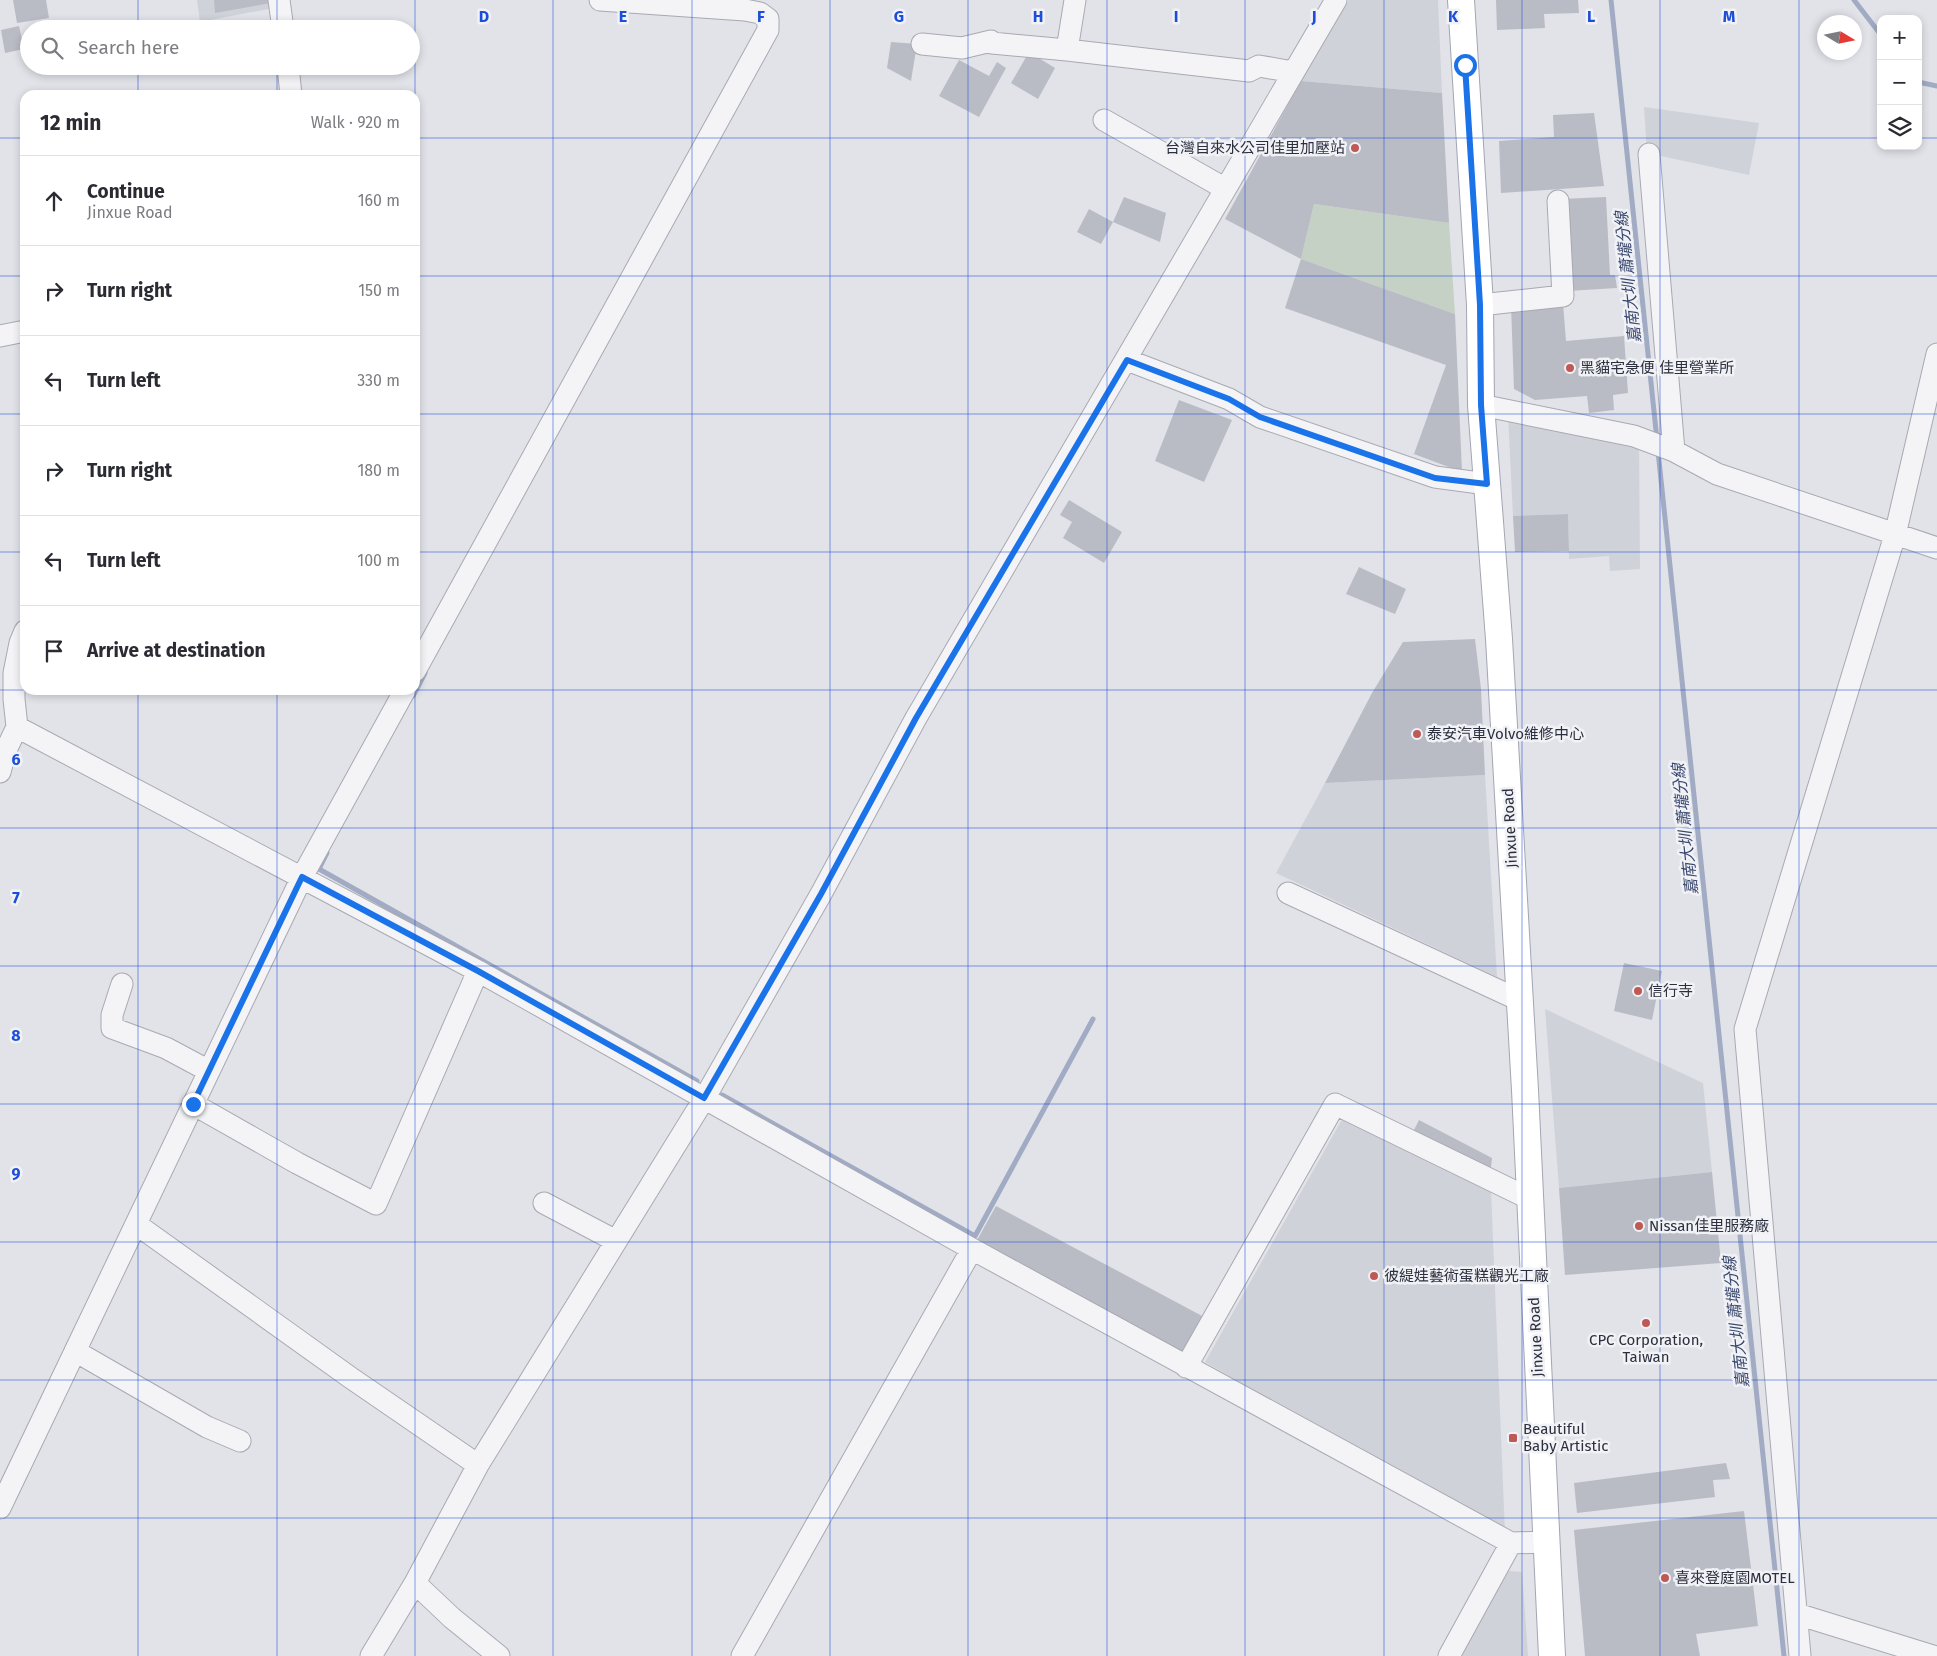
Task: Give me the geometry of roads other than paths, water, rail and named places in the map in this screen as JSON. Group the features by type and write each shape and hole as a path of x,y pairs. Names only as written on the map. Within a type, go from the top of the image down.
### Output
{"main road":[{"name":"Jinxue Road","path":"1461,0 1480,305 1481,405 1499,639 1530,1199 1552,1656"}],"lane":[{"path":"279,0 282,20"},
{"path":"420,662 768,30 768,19 760,12 600,0"},
{"path":"1068,50 1075,0"},
{"path":"371,1656 415,1583 478,1465 704,1098 821,894 916,718 1127,360 1224,188 1336,0"},
{"path":"922,44 962,48 991,41 992,44 1068,50 1249,71 1258,66 1293,72"},
{"path":"289,75 291,90"},
{"path":"1104,120 1224,188"},
{"path":"1650,154 1674,451"},
{"path":"1480,305 1563,296 1558,201"},
{"path":"0,336 20,332"},
{"path":"1800,1656 1745,1029 1895,535 1937,354"},
{"path":"1127,360 1229,399 1260,417 1435,478 1487,484"},
{"path":"1481,405 1634,436 1674,451 1717,474 1937,548"},
{"path":"0,772 6,750 17,727 14,673 20,643"},
{"path":"0,1508 302,877 402,695"},
{"path":"17,727 478,971 972,1249 1511,1543 1547,1542"},
{"path":"1288,893 1519,1000"},
{"path":"193,1104 297,1163 376,1204 478,971"},
{"path":"122,984 112,1015 112,1028 166,1048 209,1071"},
{"path":"1186,1367 1335,1104 1530,1199"},
{"path":"544,1203 616,1241"},
{"path":"136,1224 350,1378 478,1465"},
{"path":"742,1656 972,1249"},
{"path":"75,1351 207,1427 240,1440"},
{"path":"1449,1656 1511,1543"},
{"path":"415,1583 452,1618 498,1656"},
{"path":"1796,1614 1933,1656"}],"waterway":[{"name":"嘉南大圳 蕭壠分線","path":"1611,0 1657,440"},
{"path":"1854,0 1877,30"},
{"path":"1922,83 1937,86"},
{"name":"嘉南大圳 蕭壠分線","path":"1658,451 1784,1656"},
{"path":"420,683 425,673"},
{"path":"327,853 319,869 697,1081"},
{"path":"722,1095 975,1236 1093,1019"}],"place":[{"name":"台灣自來水公司佳里加壓站","path":"1355,148"},
{"name":"黑貓宅急便 佳里營業所","path":"1570,368"},
{"name":"泰安汽車Volvo維修中心","path":"1417,734"},
{"name":"信行寺","path":"1638,991"},
{"name":"Nissan佳里服務廠","path":"1639,1226"},
{"name":"彼緹娃藝術蛋糕觀光工廠","path":"1374,1276"},
{"name":"CPC Corporation, Taiwan","path":"1646,1323"},
{"name":"Beautiful Baby Artistic","path":"1513,1438"},
{"name":"喜來登庭園MOTEL","path":"1665,1578"}]}
